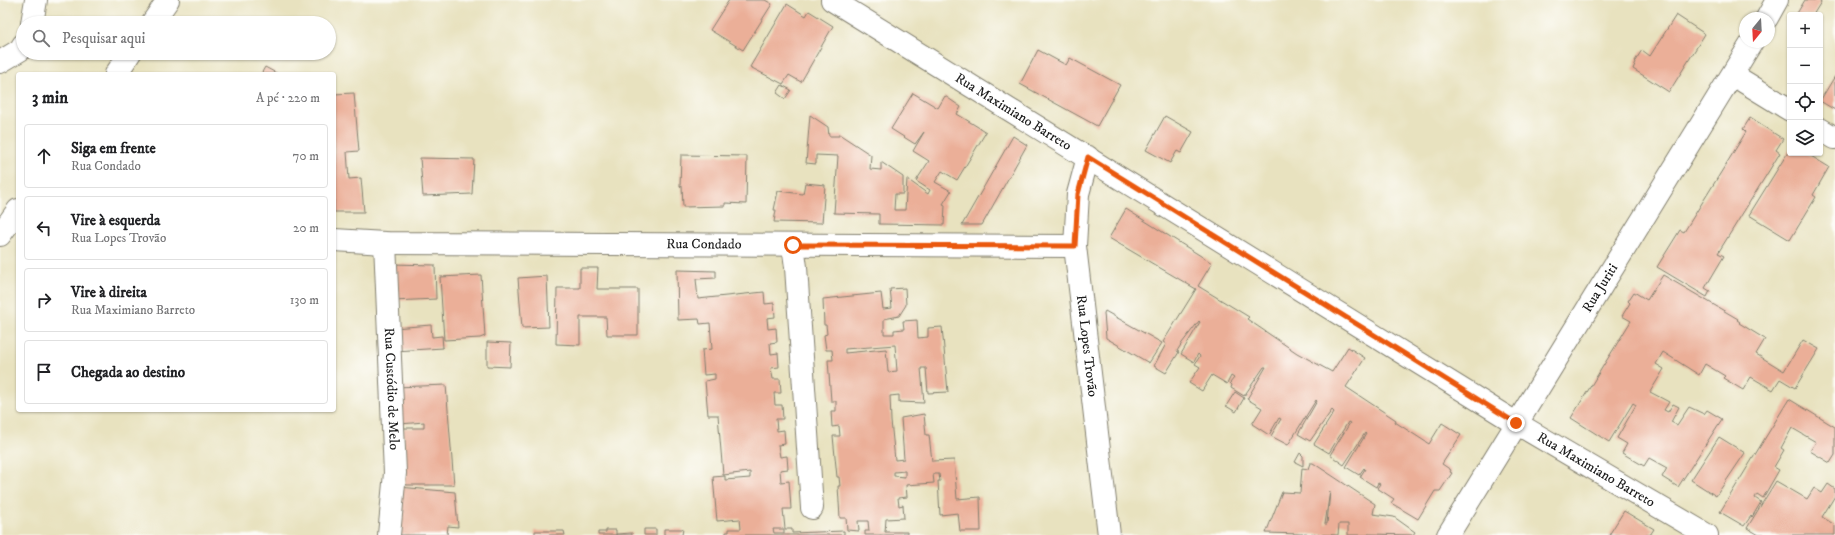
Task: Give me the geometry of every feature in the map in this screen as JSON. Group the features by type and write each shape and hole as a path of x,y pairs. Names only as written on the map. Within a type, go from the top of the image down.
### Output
{"street":[{"path":"33,16 36,0"},
{"path":"157,16 168,0"},
{"name":"Rua Maximiano Barreto","path":"832,0 1516,423 1707,535"},
{"path":"1770,12 1777,0"},
{"name":"Rua Juriti","path":"1448,535 1749,48"},
{"path":"0,62 16,52"},
{"path":"117,72 125,60"},
{"path":"1733,75 1787,108"},
{"path":"1823,131 1835,138"},
{"name":"Rua Lopes Trovão","path":"1088,157 1078,194 1075,246 1109,535"},
{"name":"Rua Condado","path":"336,240 385,243 1075,246"},
{"name":"Rua Custódio de Melo","path":"385,243 395,473 389,535"},
{"path":"793,245 796,267 812,508"}],"building":[{"path":"729,0 765,0 772,4 743,50 710,30"},
{"path":"1805,0 1818,0 1821,2 1815,12 1798,12"},
{"path":"787,4 806,16 809,11 833,26 801,82 789,75 783,84 750,67"},
{"path":"1676,15 1705,34 1669,92 1633,69 1636,62 1635,61 1642,50 1650,56"},
{"path":"1038,50 1066,65 1070,58 1120,85 1097,126 1020,84"},
{"path":"265,67 274,72 262,72"},
{"path":"1835,76 1835,110 1823,103 1823,96"},
{"path":"782,85 791,90 785,99 777,93"},
{"path":"354,93 359,151 347,152 349,179 361,178 364,212 336,212 336,94"},
{"path":"913,93 938,108 945,96 961,107 957,114 986,132 957,180 942,171 935,182 951,191 943,204 945,205 944,225 879,224 879,214 834,213 838,156 816,155 816,164 806,163 810,115 828,127 829,136 839,136 839,134 871,155 870,169 881,170 881,162 903,177 903,194 895,194 894,210 905,210 907,179 928,194 930,190 916,181 929,161 913,151 924,132 915,144 891,129"},
{"path":"1165,116 1193,132 1181,153 1177,151 1170,163 1146,150"},
{"path":"1750,118 1783,139 1776,150 1780,153 1718,253 1724,256 1705,288 1710,291 1707,297 1657,267 1680,230 1684,232 1746,132 1743,129"},
{"path":"1013,136 1027,145 982,225 962,225"},
{"path":"1787,154 1787,156 1811,156 1829,167 1813,195 1816,197 1790,240 1749,215"},
{"path":"681,155 747,156 746,204 725,203 725,206 683,207 682,186 680,187"},
{"path":"420,158 474,159 472,194 423,196"},
{"path":"805,183 825,185 822,223 774,222 776,210 774,210 778,191 803,194"},
{"path":"1126,209 1212,263 1198,286 1249,317 1247,319 1297,353 1332,372 1348,347 1365,358 1346,387 1396,420 1395,422 1429,444 1442,423 1461,435 1442,464 1451,470 1450,472 1452,473 1440,491 1435,491 1418,519 1391,503 1394,499 1377,488 1380,484 1378,483 1376,487 1360,477 1365,469 1364,468 1359,475 1346,467 1366,434 1365,433 1344,465 1330,455 1350,423 1348,422 1329,453 1314,444 1334,412 1332,410 1310,441 1298,434 1317,401 1316,400 1288,445 1271,436 1281,419 1279,418 1269,435 1252,424 1262,408 1247,399 1266,367 1264,367 1244,396 1231,388 1232,385 1230,383 1234,378 1231,376 1227,384 1212,375 1202,391 1189,383 1200,367 1195,364 1200,356 1198,354 1194,362 1181,354 1200,322 1199,321 1182,343 1177,351 1179,352 1166,373 1154,366 1166,344 1163,342 1196,289 1109,238"},
{"path":"391,264 435,265 436,299 393,301"},
{"path":"580,268 598,268 597,289 638,289 638,335 607,335 606,317 580,317 580,345 556,344 557,288 580,288"},
{"path":"677,270 716,271 716,278 696,279 698,299 764,292 765,304 774,303 775,317 767,318 768,329 776,328 777,342 770,343 771,354 778,353 779,367 771,368 773,379 780,379 781,393 774,393 775,405 782,405 783,419 776,419 777,431 784,430 785,444 778,445 780,457 787,456 788,469 780,470 781,482 789,481 791,509 783,509 785,529 792,529 792,533 844,531 844,535 726,535 726,532 729,532 729,529 741,529 740,519 717,521 713,477 725,476 725,480 750,478 750,472 723,475 718,415 708,415 705,381 715,379 715,374 704,375 702,350 712,349 710,323 700,324 699,319 678,320","holes":["773,529 784,529 784,533 774,533"]},
{"path":"481,275 485,336 480,338 444,340 440,277"},
{"path":"1663,275 1738,319 1737,320 1740,322 1739,323 1765,339 1756,354 1784,371 1803,340 1819,349 1795,388 1780,379 1773,390 1751,377 1743,390 1723,378 1725,376 1705,364 1699,375 1663,352 1656,364 1664,369 1650,392 1669,402 1664,410 1668,412 1673,404 1679,407 1671,422 1677,425 1689,407 1704,414 1707,410 1722,419 1678,487 1662,477 1667,468 1649,458 1644,466 1622,453 1627,444 1617,438 1636,405 1633,403 1609,442 1571,418 1631,321 1622,316 1630,303 1628,301 1634,292 1647,300"},
{"path":"547,276 549,327 522,328 518,278"},
{"path":"905,288 906,305 899,316 884,319 884,334 894,334 894,330 904,329 903,321 917,320 918,338 928,337 928,328 942,327 948,392 928,393 926,368 921,368 924,403 899,402 899,395 890,396 895,460 904,459 901,418 924,414 926,435 929,435 932,461 954,460 957,499 980,497 981,531 960,531 958,513 940,515 939,474 933,474 934,483 906,485 907,497 898,498 899,506 903,505 904,518 886,519 885,532 907,532 907,535 865,535 865,531 869,531 868,521 858,521 859,531 847,530 846,518 840,518 838,486 840,486 839,477 837,477 833,436 840,436 839,426 832,427 831,411 836,411 836,401 831,401 828,360 833,360 832,350 826,350 824,335 827,334 826,325 824,325 823,299 881,293 883,309 892,308 890,289","holes":["895,345 897,371 888,372 886,349 845,353 845,349","905,471 905,477 894,476 894,472"]},
{"path":"1105,311 1162,343 1149,363 1106,338"},
{"path":"431,325 432,337 442,336 443,348 395,351 394,328"},
{"path":"487,342 511,343 510,367 487,366"},
{"path":"446,385 454,485 405,485 403,428 424,428 424,422 400,424 396,387"},
{"path":"1235,392 1244,398 1236,412 1226,406"},
{"path":"1789,399 1835,427 1835,455 1830,463 1810,451 1816,442 1792,428 1781,448 1784,450 1774,467 1779,470 1763,498 1757,494 1755,498 1761,502 1752,517 1751,516 1744,526 1720,512"},
{"path":"1719,437 1745,453 1716,496 1691,480"},
{"path":"1300,453 1303,456 1303,466 1295,462"},
{"path":"1310,463 1313,463 1375,504 1373,514 1394,517 1415,532 1413,535 1348,535 1348,524 1339,524 1338,535 1266,533 1282,492 1300,493 1302,468 1308,469","holes":["1330,491 1327,524 1325,524"]},
{"path":"1776,481 1807,499 1814,488 1822,493 1828,484 1835,489 1835,496 1822,517 1835,525 1835,535 1759,535 1747,528"},
{"path":"399,487 455,492 458,527 448,526 447,535 397,535"},
{"path":"1624,511 1654,529 1650,535 1609,535"},
{"path":"644,529 656,529 656,535 644,535"},
{"path":"664,529 683,529 682,535 664,535"},
{"path":"606,530 616,530 616,535 598,535 598,532 606,532"},
{"path":"535,531 564,531 565,535 535,535"},
{"path":"632,533 632,535 616,535 616,534"}],"route":[{"path":"793,245 1075,246 1078,194 1088,157 1516,423"}]}
